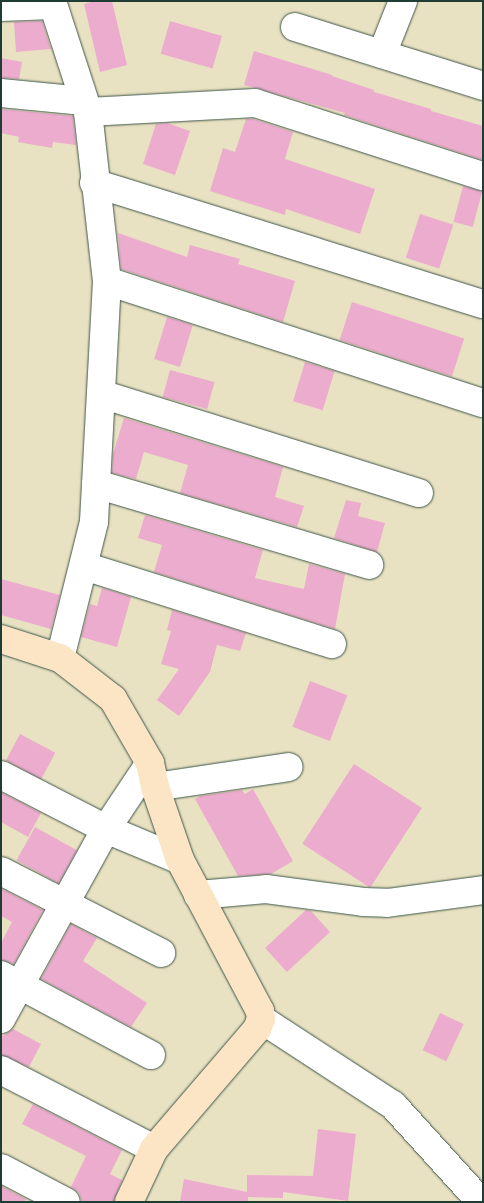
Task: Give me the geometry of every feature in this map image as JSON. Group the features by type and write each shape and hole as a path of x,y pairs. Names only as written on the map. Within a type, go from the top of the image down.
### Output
{"street":[{"path":"382,54 403,1"},
{"path":"1,7 52,3 86,107 107,281 94,522 60,658"},
{"path":"295,27 483,86"},
{"path":"1,93 86,107 255,103 483,176"},
{"path":"94,183 483,304"},
{"path":"107,281 483,403"},
{"path":"101,394 419,493"},
{"path":"96,484 368,565"},
{"path":"84,566 332,644"},
{"path":"1,640 60,658 113,699 153,775 180,860 260,1010 261,1019 257,1029 154,1149 128,1202"},
{"path":"1,1019 10,980 65,904 106,829 153,775 289,767"},
{"path":"1,775 106,829 180,860"},
{"path":"1,871 161,954"},
{"path":"198,895 266,889 363,902 387,903 483,890"},
{"path":"10,980 151,1055"},
{"path":"261,1019 393,1106 481,1202"},
{"path":"1,1070 154,1149"},
{"path":"1,1168 66,1202"}],"building":[{"path":"94,1 112,1 127,65 100,72 84,4"},
{"path":"42,21 51,49 16,52 14,22"},
{"path":"170,21 222,36 213,69 161,54"},
{"path":"254,51 332,75 374,90 374,92 431,109 431,111 483,126 483,160 344,115 345,113 244,85"},
{"path":"1,58 22,62 19,79 1,78"},
{"path":"1,109 73,116 76,145 53,142 52,148 18,142 19,137 1,133"},
{"path":"246,119 253,119 293,132 285,159 375,189 360,234 286,209 285,215 210,191 223,148 235,152"},
{"path":"167,123 190,131 175,175 143,164 156,124"},
{"path":"463,186 482,191 473,227 453,222"},
{"path":"420,214 453,225 439,269 406,258"},
{"path":"118,233 187,257 190,245 240,259 238,264 295,281 283,322 121,269"},
{"path":"352,302 464,338 452,377 340,340"},
{"path":"167,317 193,325 180,367 154,359"},
{"path":"305,362 335,371 323,410 293,401"},
{"path":"170,370 214,382 207,409 163,397"},
{"path":"124,418 283,467 275,497 304,506 297,527 180,493 188,465 144,452 136,479 112,473 113,454"},
{"path":"346,500 361,503 358,516 385,523 377,552 334,538"},
{"path":"145,515 263,550 255,578 304,589 309,564 345,574 335,629 154,572 162,545 138,538"},
{"path":"1,579 60,595 51,629 1,615"},
{"path":"102,588 131,597 117,647 81,637 90,604 97,606"},
{"path":"172,610 246,633 240,651 217,645 210,672 179,716 157,700 179,669 161,664 171,631 167,630"},
{"path":"310,681 347,695 330,741 292,727"},
{"path":"20,734 55,753 41,779 6,760"},
{"path":"354,764 422,808 370,888 302,844"},
{"path":"253,789 293,861 271,874 238,876 195,799 200,796 242,790 245,794"},
{"path":"2,793 41,813 28,837 1,822"},
{"path":"35,827 77,850 59,884 17,860"},
{"path":"2,889 43,910 14,964 1,960 1,943 12,922 1,916"},
{"path":"306,910 311,911 330,932 287,972 265,948"},
{"path":"71,924 97,938 83,961 147,1003 131,1027 41,979"},
{"path":"440,1013 464,1024 446,1061 423,1050"},
{"path":"13,1029 41,1044 29,1067 1,1055 1,1037"},
{"path":"33,1104 122,1150 110,1174 122,1180 114,1202 82,1202 79,1193 71,1187 86,1156 22,1124"},
{"path":"318,1129 356,1134 348,1201 283,1192 283,1198 248,1197 248,1202 180,1202 184,1179 247,1192 247,1175 313,1176"},
{"path":"1,1186 26,1199 24,1202 1,1202"}]}
